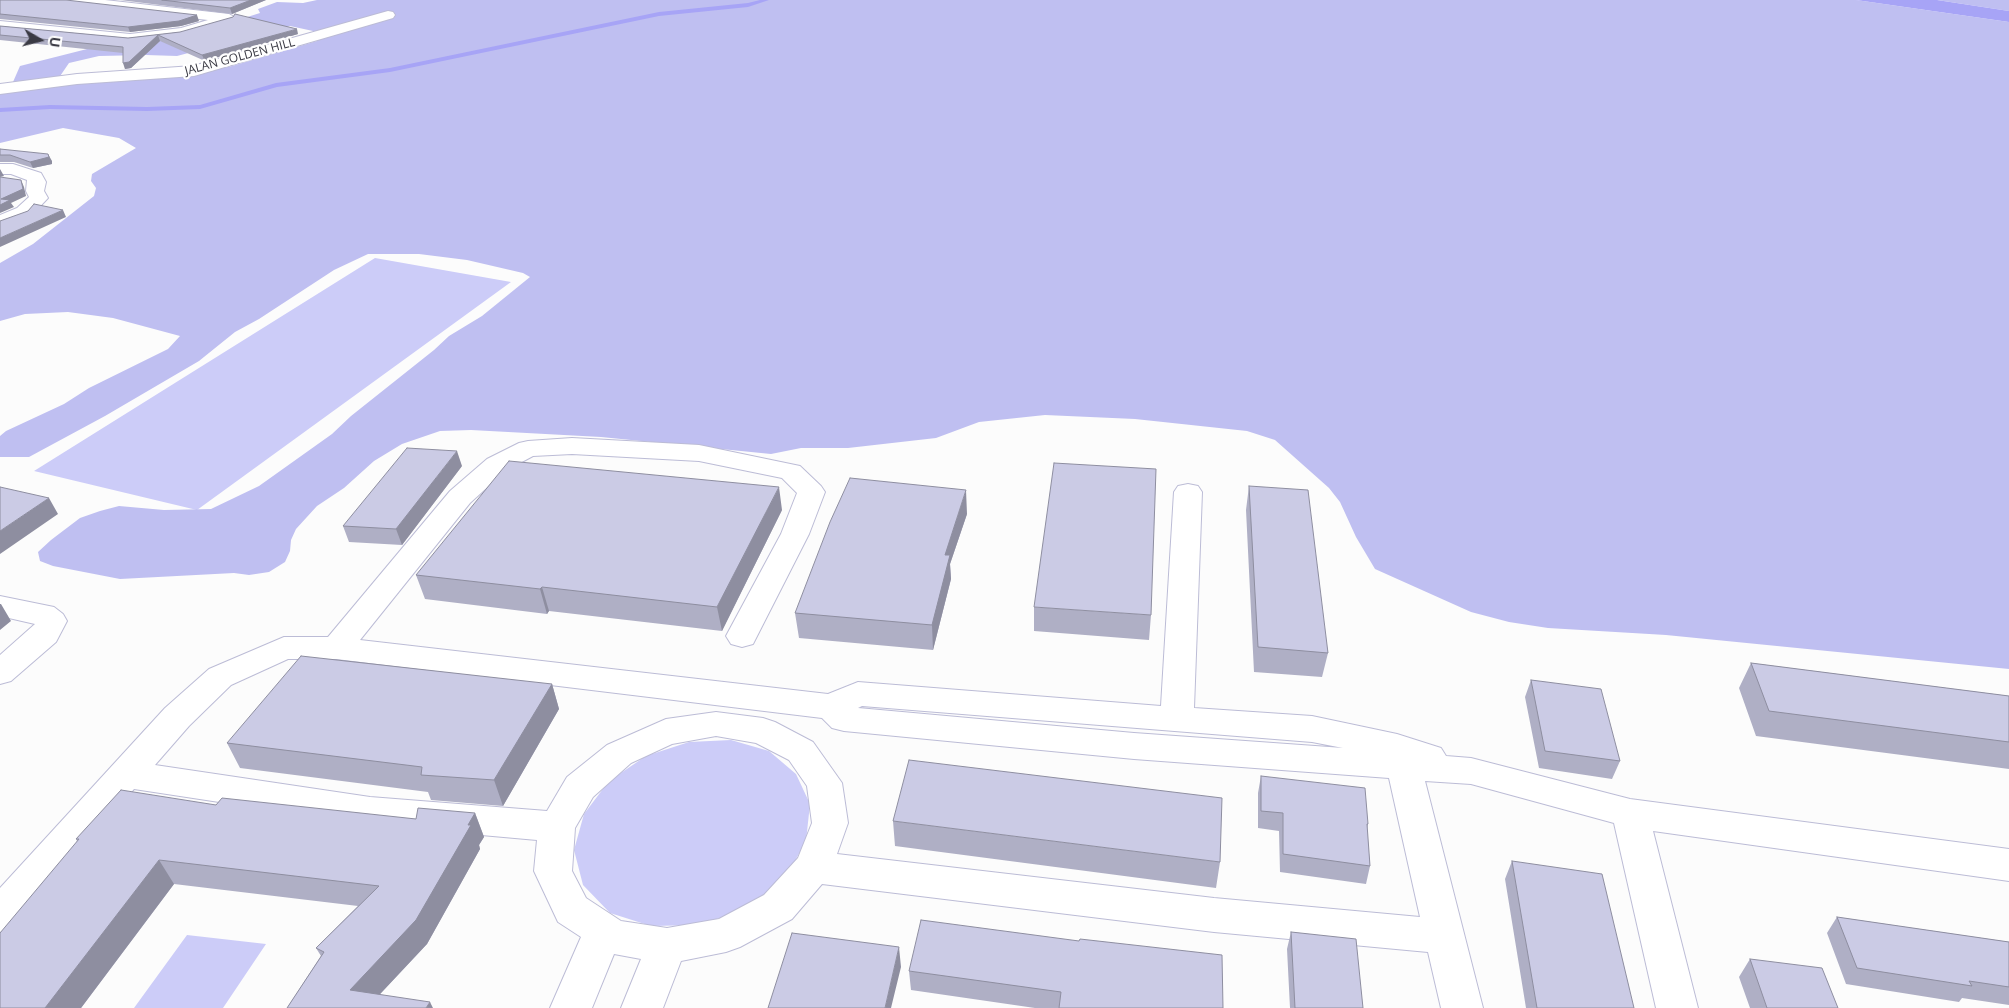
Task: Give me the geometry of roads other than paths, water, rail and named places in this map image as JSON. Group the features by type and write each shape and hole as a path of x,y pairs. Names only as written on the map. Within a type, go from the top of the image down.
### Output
{"street":[{"path":"0,25 130,38 184,32 229,18 69,0"},
{"path":"31,29 103,4"},
{"name":"JALAN GOLDEN HILL","path":"0,89 77,79 177,74 194,71 388,15"},
{"path":"0,170 13,169 35,177 37,182 35,191 39,198 24,212 0,222"},
{"path":"336,648 460,497 496,465 528,449 572,446 699,454 791,472 811,492 796,534 742,636"},
{"path":"1177,719 1188,492"},
{"path":"0,606 43,614 52,621 45,634 0,673"},
{"path":"0,915 178,717 220,677 284,648 336,648 831,707 858,694 1312,729 1397,747 1471,771 1630,813 2009,865"},
{"path":"831,707 844,719 853,720 1134,746 1471,771"},
{"path":"716,724 763,731 800,751 824,783 830,823 814,867 778,907 726,935 667,946 613,937 572,910 553,871 557,827 580,787 618,754 666,732 716,724"},
{"path":"1404,766 1462,1008"},
{"path":"126,774 370,811 557,827"},
{"path":"1630,813 1677,1008"},
{"path":"814,867 1214,915 1445,936"},
{"path":"571,1008 604,931"},
{"path":"642,1008 667,946"}],"waterway":[{"path":"0,110 50,107 147,109 200,107 276,85 390,70 659,14 748,5 766,0"}]}
